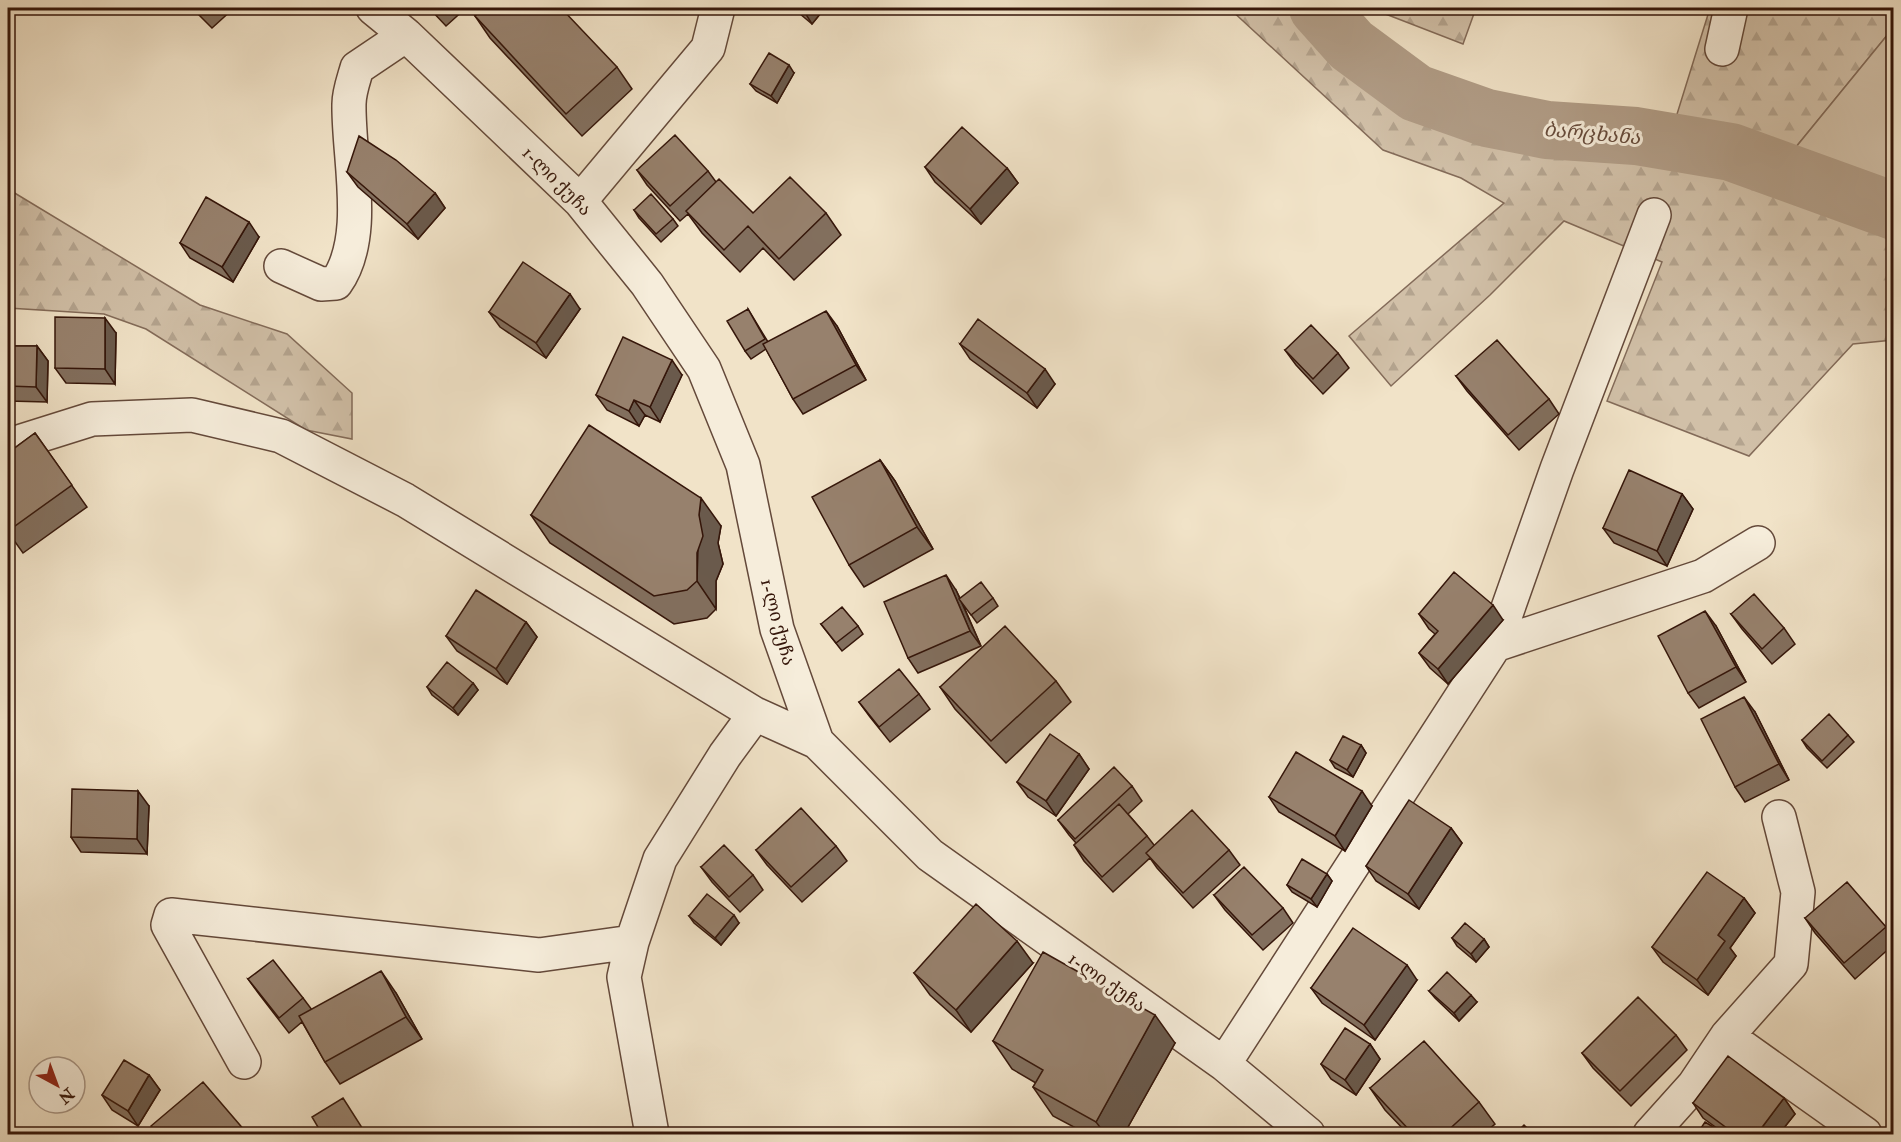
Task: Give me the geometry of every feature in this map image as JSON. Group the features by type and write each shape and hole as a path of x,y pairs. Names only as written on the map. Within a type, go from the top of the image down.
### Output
{"street":[{"name":"1-ლი ქუჩა","path":"373,8 406,36 580,201 647,284 704,369 743,465 777,629 817,742 930,855 1224,1064 1308,1134"},
{"path":"580,201 708,48 718,8"},
{"path":"1722,49 1728,9"},
{"path":"281,266 321,284 336,283 345,270 354,240 349,101 357,68 406,36"},
{"path":"1224,1064 1495,645 1557,470 1654,215"},
{"path":"8,450 22,441 92,419 192,415 281,436 405,500 755,714 817,742"},
{"path":"1495,645 1703,576 1758,543"},
{"path":"652,1134 624,977 632,942 660,859 725,755 755,714"},
{"path":"1650,1134 1694,1084 1727,1036 1791,964 1798,892 1779,817"},
{"path":"244,1062 168,925 171,915 539,955 632,942"},
{"path":"1727,1036 1865,1134"}],"green space":[{"path":"1229,8 1294,8 1336,61 1398,106 1448,126 1630,161 1762,181 1893,241 1893,340 1853,344 1749,456 1607,401 1662,262 1564,221 1490,295 1391,386 1349,336 1504,203 1461,178 1383,150"},
{"path":"1370,8 1476,8 1463,44"},
{"path":"1710,8 1893,8 1893,28 1787,158 1750,144 1673,127"},
{"path":"1893,28 1893,198 1787,158"},
{"path":"8,189 200,305 287,334 352,393 352,439 306,430 146,329 104,314 8,308"}],"building":[{"path":"196,8 208,8 201,13"},
{"path":"484,8 561,8 617,67 566,114 475,16"},
{"path":"769,53 789,65 771,96 750,84"},
{"path":"962,127 1007,168 970,209 925,167"},
{"path":"675,135 708,171 670,206 637,170"},
{"path":"359,136 396,160 435,193 407,224 347,172"},
{"path":"790,177 826,213 779,259 748,226 724,250 686,211 719,179 753,213"},
{"path":"651,194 673,219 656,234 634,210"},
{"path":"206,197 249,222 222,267 180,243"},
{"path":"523,262 570,294 536,343 489,312"},
{"path":"748,309 765,339 745,351 727,321"},
{"path":"826,311 856,365 793,399 763,344"},
{"path":"55,317 105,318 105,369 55,368"},
{"path":"978,319 1045,369 1027,393 960,344"},
{"path":"1311,325 1338,353 1313,379 1285,350"},
{"path":"623,337 672,360 650,407 634,400 629,411 596,395"},
{"path":"1497,340 1549,399 1508,435 1456,376"},
{"path":"8,346 37,346 36,387 8,386"},
{"path":"589,425 701,498 699,515 703,536 697,553 697,581 687,590 654,596 531,515"},
{"path":"35,433 72,485 8,531 8,453"},
{"path":"880,460 917,527 849,565 812,497"},
{"path":"1629,470 1682,494 1657,551 1603,528"},
{"path":"1454,572 1493,605 1438,669 1419,653 1438,631 1419,614"},
{"path":"946,575 970,631 908,658 884,602"},
{"path":"981,582 993,598 971,615 959,599"},
{"path":"476,590 526,622 496,669 446,636"},
{"path":"1754,594 1784,628 1762,649 1731,614"},
{"path":"842,607 858,626 836,643 821,624"},
{"path":"1705,611 1736,667 1688,693 1658,636"},
{"path":"1005,626 1056,681 991,741 940,687"},
{"path":"447,662 473,683 453,708 427,687"},
{"path":"899,669 919,694 879,727 859,702"},
{"path":"1744,697 1779,764 1735,787 1701,719"},
{"path":"1829,714 1848,735 1822,761 1802,740"},
{"path":"1050,734 1079,754 1046,801 1017,782"},
{"path":"1343,736 1361,745 1347,770 1330,760"},
{"path":"1296,752 1362,791 1335,836 1269,797"},
{"path":"1114,767 1132,786 1075,839 1058,820"},
{"path":"72,789 138,791 137,839 71,837"},
{"path":"1409,800 1451,828 1408,894 1366,866"},
{"path":"1119,804 1147,836 1102,877 1074,845"},
{"path":"801,808 836,846 791,887 756,850"},
{"path":"1192,810 1229,850 1183,893 1146,853"},
{"path":"724,845 753,875 729,897 701,867"},
{"path":"1302,859 1327,874 1311,899 1287,885"},
{"path":"1244,867 1283,908 1252,935 1214,895"},
{"path":"1707,872 1744,898 1718,935 1725,941 1697,980 1652,947"},
{"path":"1847,882 1886,927 1844,963 1805,918"},
{"path":"707,894 734,915 715,938 689,916"},
{"path":"976,904 1017,941 956,1010 914,973"},
{"path":"1465,923 1484,939 1471,954 1452,938"},
{"path":"1353,928 1407,965 1364,1025 1311,988"},
{"path":"1043,952 1155,1015 1096,1122 1033,1087 1043,1070 993,1041"},
{"path":"273,960 303,998 279,1018 248,979"},
{"path":"381,971 406,1017 325,1062 299,1016"},
{"path":"1447,972 1471,995 1454,1013 1429,991"},
{"path":"1638,997 1676,1035 1620,1091 1582,1053"},
{"path":"1345,1028 1370,1044 1345,1080 1321,1064"},
{"path":"1424,1041 1479,1102 1444,1134 1413,1134 1370,1088"},
{"path":"1728,1056 1784,1098 1757,1134 1735,1134 1693,1103"},
{"path":"124,1060 149,1075 128,1111 102,1095"},
{"path":"203,1082 245,1131 241,1134 158,1134 151,1126"},
{"path":"343,1098 366,1134 322,1134 312,1117"},
{"path":"1705,1122 1725,1134 1697,1134"},
{"path":"1524,1125 1533,1134 1515,1134"}],"waterway":[{"name":"ბარცხანა","path":"1318,8 1351,45 1416,93 1487,118 1547,130 1636,136 1731,152 1894,211"}]}
